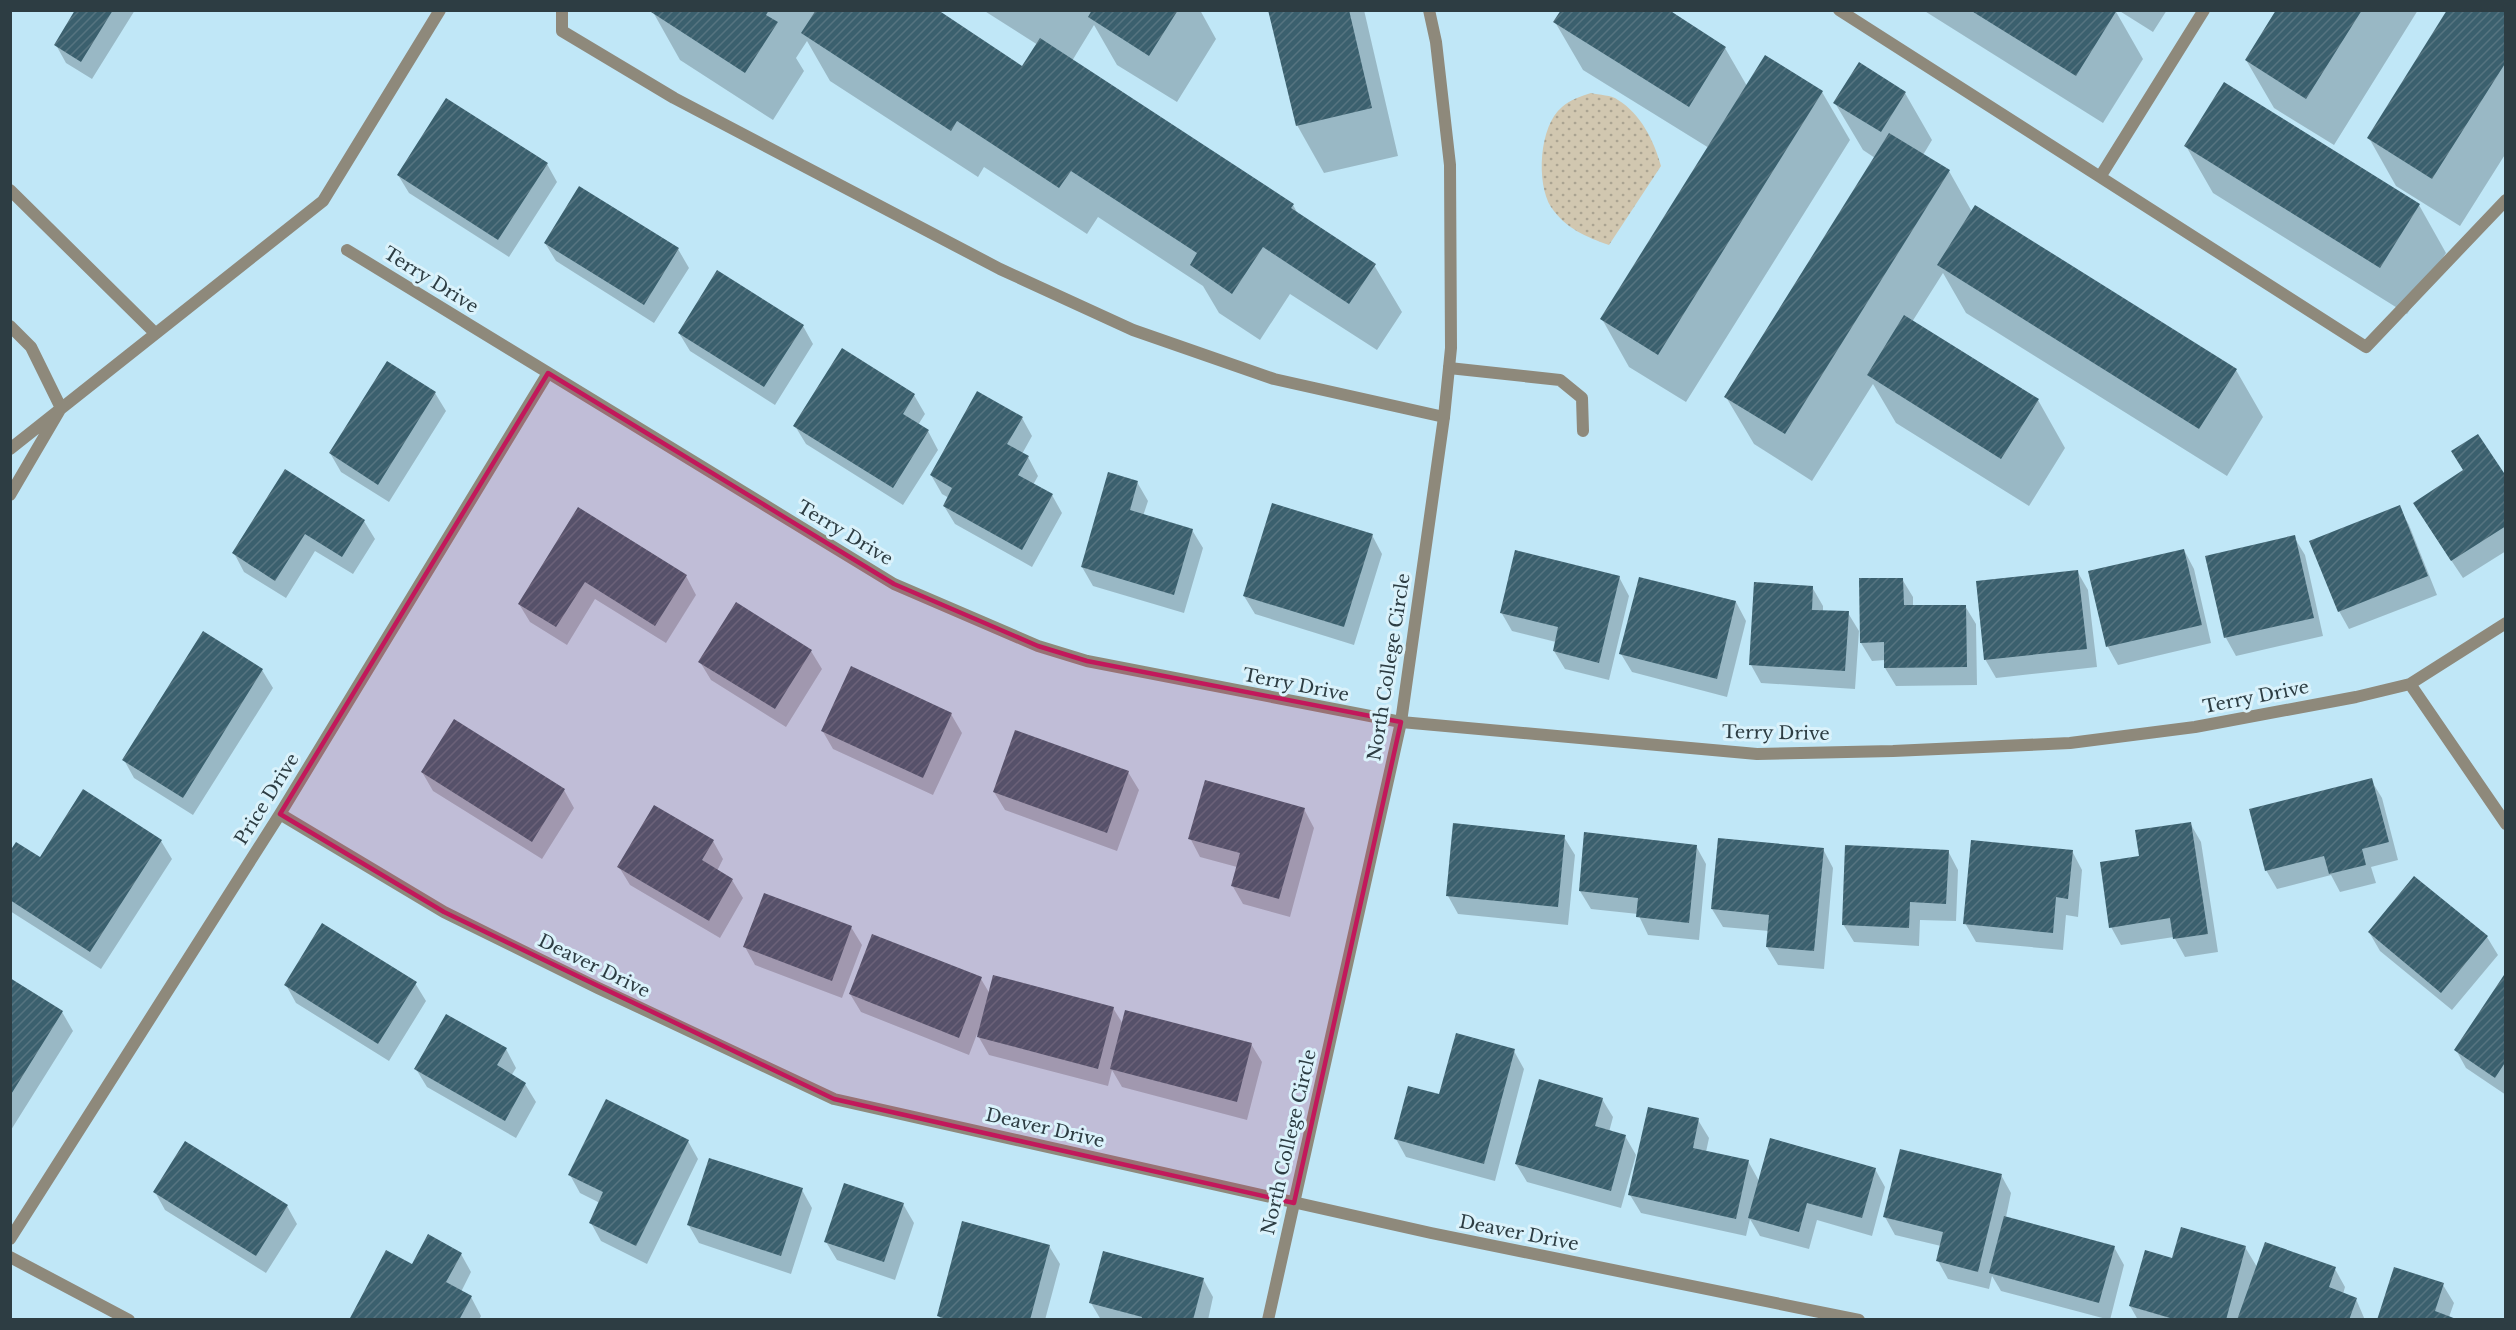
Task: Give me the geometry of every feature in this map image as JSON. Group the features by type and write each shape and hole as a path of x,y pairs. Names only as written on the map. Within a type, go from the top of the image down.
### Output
{"street":[{"path":"10,449 323,201 440,10"},
{"path":"561,10 562,31 674,98 1000,269 1133,330 1275,379 1444,417"},
{"name":"North College Circle","path":"1268,1320 1401,722 1444,417 1451,348 1450,165 1436,42 1430,10"},
{"path":"1839,10 2366,347 2505,200"},
{"path":"2100,177 2204,10"},
{"path":"10,190 155,333"},
{"name":"Terry Drive","path":"347,250 894,584 1038,646 1099,664 1401,722 1757,754 2070,743 2195,726 2356,697 2410,684 2505,623"},
{"path":"10,326 31,347 61,408"},
{"path":"1449,368 1560,380 1582,398 1583,431"},
{"name":"Price Drive","path":"10,1239 280,814 548,373"},
{"path":"10,495 61,408"},
{"path":"2410,684 2505,824"},
{"name":"Deaver Drive","path":"280,814 444,912 598,988 834,1099 1431,1233 1859,1320"},
{"path":"10,1257 129,1320"}],"highlighted area":[{"path":"548,373 894,584 1038,646 1087,661 1401,722 1294,1203 834,1099 444,912 280,814"}],"shaded area":[{"path":"1591,93 1615,98 1640,120 1655,147 1661,166 1609,245 1584,235 1563,221 1551,207 1543,184 1542,155 1548,127 1554,116 1568,102"}],"building":[{"path":"75,10 113,10 81,62 54,45"},
{"path":"652,10 769,10 766,15 778,22 745,73 651,12"},
{"path":"816,10 938,10 1022,66 1040,38 1294,204 1291,208 1376,264 1349,304 1263,247 1232,294 1190,265 1197,253 1071,171 1059,188 957,121 951,131 801,33"},
{"path":"1092,10 1178,10 1149,56 1088,17"},
{"path":"1268,10 1349,10 1372,108 1296,126"},
{"path":"1561,10 1669,10 1726,47 1689,107 1553,22"},
{"path":"1970,10 2117,10 2076,76"},
{"path":"2276,10 2362,10 2306,99 2245,60"},
{"path":"2447,10 2506,10 2506,62 2432,179 2367,138"},
{"path":"1765,55 1823,91 1658,355 1600,319"},
{"path":"1859,62 1906,92 1881,132 1833,103"},
{"path":"2224,82 2420,204 2380,268 2184,146"},
{"path":"446,98 548,163 498,240 397,175"},
{"path":"1889,133 1950,170 1785,434 1724,397"},
{"path":"579,186 679,248 644,305 544,243"},
{"path":"1975,205 2237,369 2199,429 1937,265"},
{"path":"717,270 804,325 764,387 678,333"},
{"path":"1904,315 2039,399 2001,459 1867,375"},
{"path":"842,348 915,394 903,414 929,430 893,488 793,426"},
{"path":"387,361 436,392 378,485 329,453"},
{"path":"977,391 1023,417 1007,444 1029,456 1018,475 1053,494 1022,550 943,506 952,488 930,475"},
{"path":"2478,434 2506,476 2506,526 2451,561 2413,503 2463,470 2451,451"},
{"path":"285,469 365,520 342,557 305,534 275,581 232,553"},
{"path":"1108,472 1138,481 1130,510 1193,529 1174,595 1081,567"},
{"path":"1272,503 1373,534 1344,627 1243,596"},
{"path":"2400,505 2428,576 2338,612 2309,541"},
{"path":"578,507 687,575 655,626 585,582 556,627 518,604"},
{"path":"2295,535 2314,618 2224,638 2205,556"},
{"path":"2184,549 2202,625 2106,647 2088,571"},
{"path":"1515,550 1620,576 1599,663 1553,651 1558,627 1500,613"},
{"path":"2078,570 2087,649 1984,660 1976,581"},
{"path":"1639,577 1736,601 1717,679 1619,654"},
{"path":"1859,578 1903,578 1904,605 1966,605 1967,667 1884,668 1884,642 1860,643"},
{"path":"1754,582 1813,586 1812,610 1849,611 1845,671 1749,665"},
{"path":"736,602 812,650 775,709 698,662"},
{"path":"203,631 263,669 183,798 122,760"},
{"path":"851,666 952,713 923,778 821,731"},
{"path":"454,719 565,789 532,842 421,772"},
{"path":"1015,730 1129,771 1107,833 993,792"},
{"path":"2372,778 2389,842 2362,849 2366,865 2329,874 2324,856 2265,871 2249,809"},
{"path":"1205,780 1305,808 1279,899 1231,886 1240,853 1188,839"},
{"path":"83,789 162,840 90,952 10,900 10,851 16,842 40,857"},
{"path":"654,805 714,840 702,860 733,879 709,921 617,867"},
{"path":"2191,822 2208,934 2173,939 2170,918 2109,928 2100,862 2139,856 2135,830"},
{"path":"1453,823 1565,835 1558,907 1446,896"},
{"path":"1584,832 1697,845 1689,923 1636,917 1638,898 1579,891"},
{"path":"1718,838 1824,848 1814,951 1766,947 1769,915 1711,909"},
{"path":"1971,840 2073,850 2068,899 2056,897 2053,933 1963,924"},
{"path":"1845,845 1949,850 1946,904 1910,902 1909,928 1842,925"},
{"path":"2414,876 2488,936 2441,993 2368,932"},
{"path":"764,893 852,926 832,981 743,947"},
{"path":"322,923 417,982 378,1044 284,985"},
{"path":"872,934 982,977 959,1038 849,994"},
{"path":"2506,972 2506,1061 2495,1078 2454,1050"},
{"path":"993,975 1114,1007 1098,1069 977,1037"},
{"path":"10,978 63,1011 10,1096"},
{"path":"1125,1010 1252,1043 1237,1102 1110,1069"},
{"path":"446,1014 507,1048 497,1065 526,1083 505,1121 414,1069"},
{"path":"1456,1033 1515,1049 1484,1164 1394,1139 1408,1086 1439,1094"},
{"path":"1539,1079 1603,1098 1595,1126 1626,1135 1611,1191 1515,1164"},
{"path":"606,1099 689,1140 636,1246 589,1223 603,1192 568,1175"},
{"path":"1648,1107 1699,1118 1693,1148 1749,1160 1736,1219 1628,1195"},
{"path":"1770,1138 1876,1168 1862,1218 1807,1203 1799,1232 1748,1218"},
{"path":"185,1141 288,1205 256,1256 153,1192"},
{"path":"1900,1149 2002,1174 1978,1272 1936,1261 1943,1232 1883,1217"},
{"path":"709,1158 803,1188 781,1256 687,1225"},
{"path":"844,1183 904,1203 884,1262 824,1242"},
{"path":"2004,1216 2115,1246 2099,1303 1989,1273"},
{"path":"962,1221 1050,1245 1030,1320 949,1320 937,1316"},
{"path":"2181,1227 2246,1246 2226,1320 2177,1320 2129,1306 2145,1250 2172,1258"},
{"path":"428,1234 462,1253 446,1282 472,1296 459,1320 349,1320 386,1250 412,1264"},
{"path":"2265,1242 2336,1267 2329,1287 2357,1298 2349,1320 2237,1320"},
{"path":"1103,1251 1204,1278 1193,1320 1141,1320 1142,1317 1089,1303"},
{"path":"2394,1267 2444,1283 2435,1311 2459,1320 2377,1320"}]}
